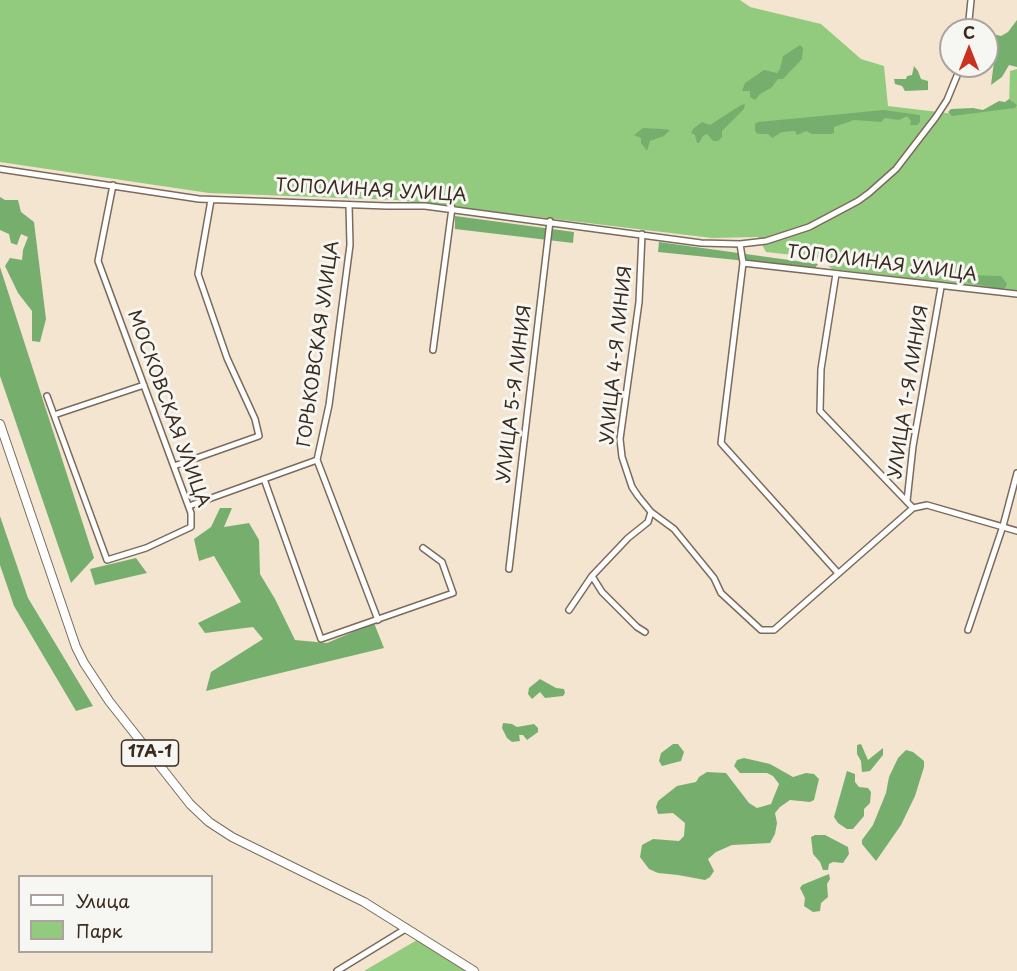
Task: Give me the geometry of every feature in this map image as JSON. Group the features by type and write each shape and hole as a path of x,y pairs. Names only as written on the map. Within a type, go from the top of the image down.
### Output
{"main road":[{"name":"17А-1","path":"0,424 76,647 109,701 190,804 209,822 232,837 364,902 474,971"}],"street":[{"path":"969,18 971,0"},
{"name":"ТОПОЛИНАЯ УЛИЦА","path":"0,169 211,200 452,208 701,243 740,244 766,240 809,227 869,193 896,169 936,117 947,100 956,78"},
{"name":"МОСКОВСКАЯ УЛИЦА","path":"47,396 107,561 146,548 191,527 189,506 98,261 113,185"},
{"path":"174,466 259,436 255,419 226,358 198,274 211,200"},
{"name":"ГОРЬКОВСКАЯ УЛИЦА","path":"349,205 349,255 329,405 317,460 378,620"},
{"path":"433,350 452,208"},
{"name":"УЛИЦА 5-Я ЛИНИЯ","path":"509,569 550,221"},
{"name":"УЛИЦА 4-Я ЛИНИЯ","path":"642,234 639,302 620,449 632,487 651,512 674,529 714,578 721,593 761,630 774,630 838,573"},
{"path":"740,244 742,263 721,443 838,573 913,508 927,505 1017,531"},
{"name":"ТОПОЛИНАЯ УЛИЦА","path":"742,263 1017,294"},
{"path":"836,274 821,369 820,411 913,508"},
{"name":"УЛИЦА 1-Я ЛИНИЯ","path":"907,501 913,446 941,287"},
{"path":"54,415 144,385"},
{"path":"189,506 317,460"},
{"path":"968,630 1003,526 1017,473"},
{"path":"264,479 321,639 453,593 442,562 423,548"},
{"path":"569,610 592,576 628,538 648,522 651,512"},
{"path":"592,576 602,592 645,632"},
{"path":"337,971 407,928"}],"green space":[{"path":"0,0 740,0 750,7 821,24 861,59 884,66 888,106 955,114 1009,106 1010,71 1017,69 1017,291 832,269 820,258 766,252 758,237 712,238 397,200 209,193 0,162"},
{"path":"1017,20 1017,67 1009,65 1002,77 991,85 992,78 999,78 999,36 1008,32"},
{"path":"800,45 803,48 802,59 783,79 778,79 771,88 755,100 750,97 750,91 742,91 745,83 764,70 777,73 783,56"},
{"path":"914,66 921,79 928,81 928,90 905,91 902,86 895,84 894,79 906,79 907,76 912,75"},
{"path":"1009,99 1017,105 1015,108 952,116 948,112 951,109 983,110 999,101 1005,102"},
{"path":"745,104 744,109 722,131 722,137 718,141 713,141 707,134 697,143 695,135 691,133 693,129 702,122 710,125"},
{"path":"884,110 920,115 920,122 917,125 910,125 911,121 907,116 899,120 885,118 881,122 854,120 834,127 834,133 830,134 812,134 806,131 797,135 795,131 782,132 772,138 768,134 758,134 755,131 755,124 758,122"},
{"path":"643,128 670,130 664,136 650,141 647,151 641,143 641,138 634,135"},
{"path":"0,197 5,200 18,200 21,212 34,222 46,319 40,342 32,341 32,311 18,293 5,266 10,258 22,260 28,237 21,234 17,245 11,243 9,234 0,230"},
{"path":"455,216 574,232 573,243 455,229"},
{"path":"659,242 818,264 815,268 658,252"},
{"path":"0,267 94,558 71,583 0,376"},
{"path":"966,275 1001,276 1007,284 1001,289 969,283 964,279"},
{"path":"220,508 232,508 224,527 249,523 259,540 260,574 295,640 327,643 374,623 384,648 206,691 211,672 263,639 253,627 205,633 198,623 241,602 214,556 199,561 194,539 211,527"},
{"path":"0,516 28,598 93,706 76,711 14,606 0,565"},
{"path":"136,558 147,573 95,585 90,569"},
{"path":"540,679 556,688 564,689 565,693 563,696 545,698 540,692 532,699 528,694 529,688"},
{"path":"503,723 517,727 534,724 538,732 527,740 523,735 519,735 520,741 512,742 502,728"},
{"path":"673,744 678,744 684,752 681,761 662,766 659,761 661,753"},
{"path":"861,744 868,760 883,748 883,755 870,771 862,772 861,761 857,754 857,745"},
{"path":"906,750 913,752 924,761 924,767 915,796 901,825 876,861 862,844 862,840 873,825 898,758"},
{"path":"744,758 770,764 793,777 806,773 814,774 819,779 814,800 810,802 790,800 780,807 775,813 777,823 770,843 732,845 716,852 708,859 714,871 705,880 658,873 649,869 640,857 642,845 653,839 679,841 684,836 685,823 673,813 658,814 656,807 658,801 677,786 696,782 707,772 726,773 749,803 757,808 771,804 779,784 773,776 767,773 740,773 734,766 737,760"},
{"path":"847,771 855,774 855,782 859,787 868,788 871,792 870,803 864,809 864,816 853,829 847,829 834,817"},
{"path":"825,835 848,847 849,854 843,863 833,862 829,864 828,870 823,870 813,854 811,837"},
{"path":"829,874 828,897 821,903 820,911 813,912 804,906 805,898 800,888 802,885"},
{"path":"417,940 467,971 364,971"}]}
